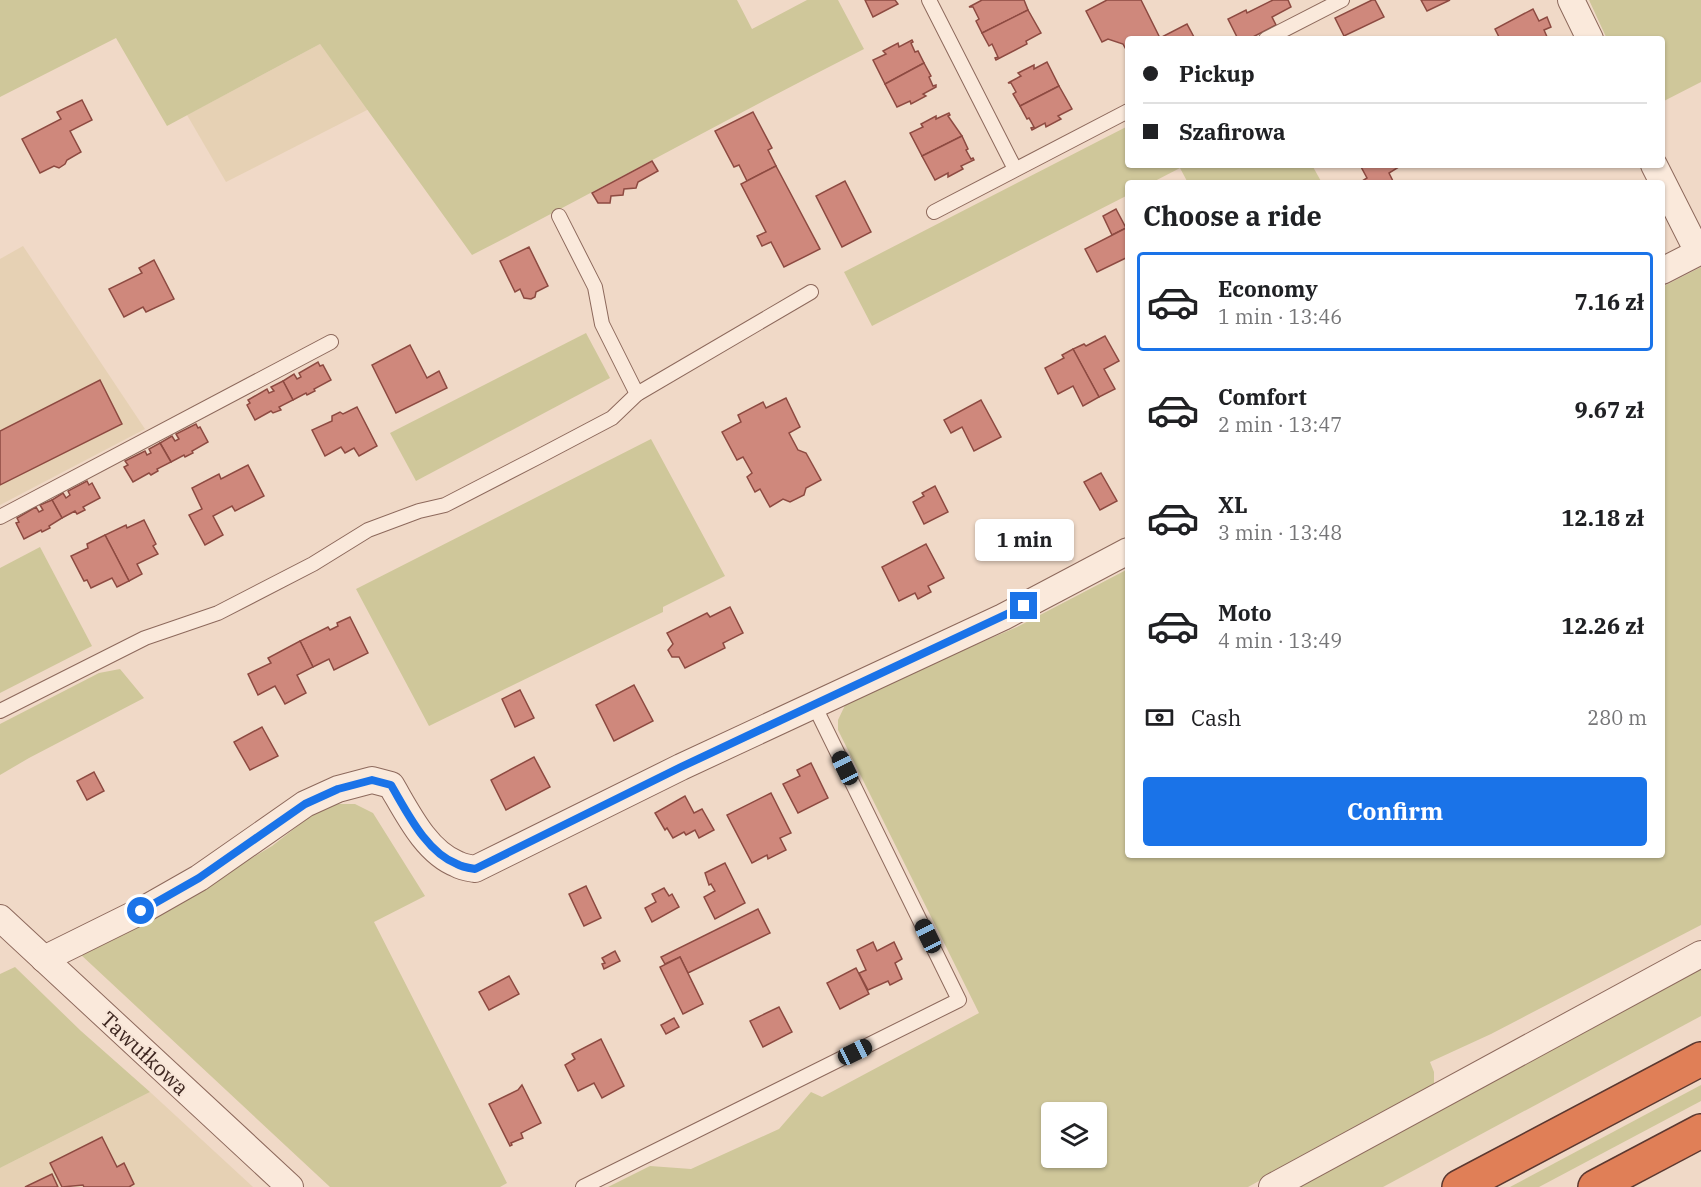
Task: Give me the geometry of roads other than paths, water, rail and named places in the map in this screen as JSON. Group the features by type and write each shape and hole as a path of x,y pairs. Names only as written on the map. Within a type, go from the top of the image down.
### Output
{"highway":[{"path":"1642,1090 1701,1047"},
{"path":"1459,1187 1701,1059"},
{"path":"1595,1187 1701,1131"}],"street":[{"path":"1571,0 1589,36"},
{"path":"1665,186 1699,251 1665,269"},
{"path":"44,959 141,911 189,883 305,804 338,789 372,780 391,785 411,818 436,850 455,864 475,869 681,767 1003,616 1125,553"},
{"name":"Tawułkowa","path":"0,918 290,1187"},
{"path":"1272,1187 1701,954"}],"lane":[{"path":"929,0 1015,169"},
{"path":"1272,36 1342,0"},
{"path":"934,212 1125,113"},
{"path":"559,216 595,286 602,324 637,394"},
{"path":"0,711 145,638 218,613 313,564 368,530 419,511 445,505 612,418 623,410 637,394 811,292"},
{"path":"0,517 331,342"},
{"path":"583,1187 959,1000 814,705"}]}
